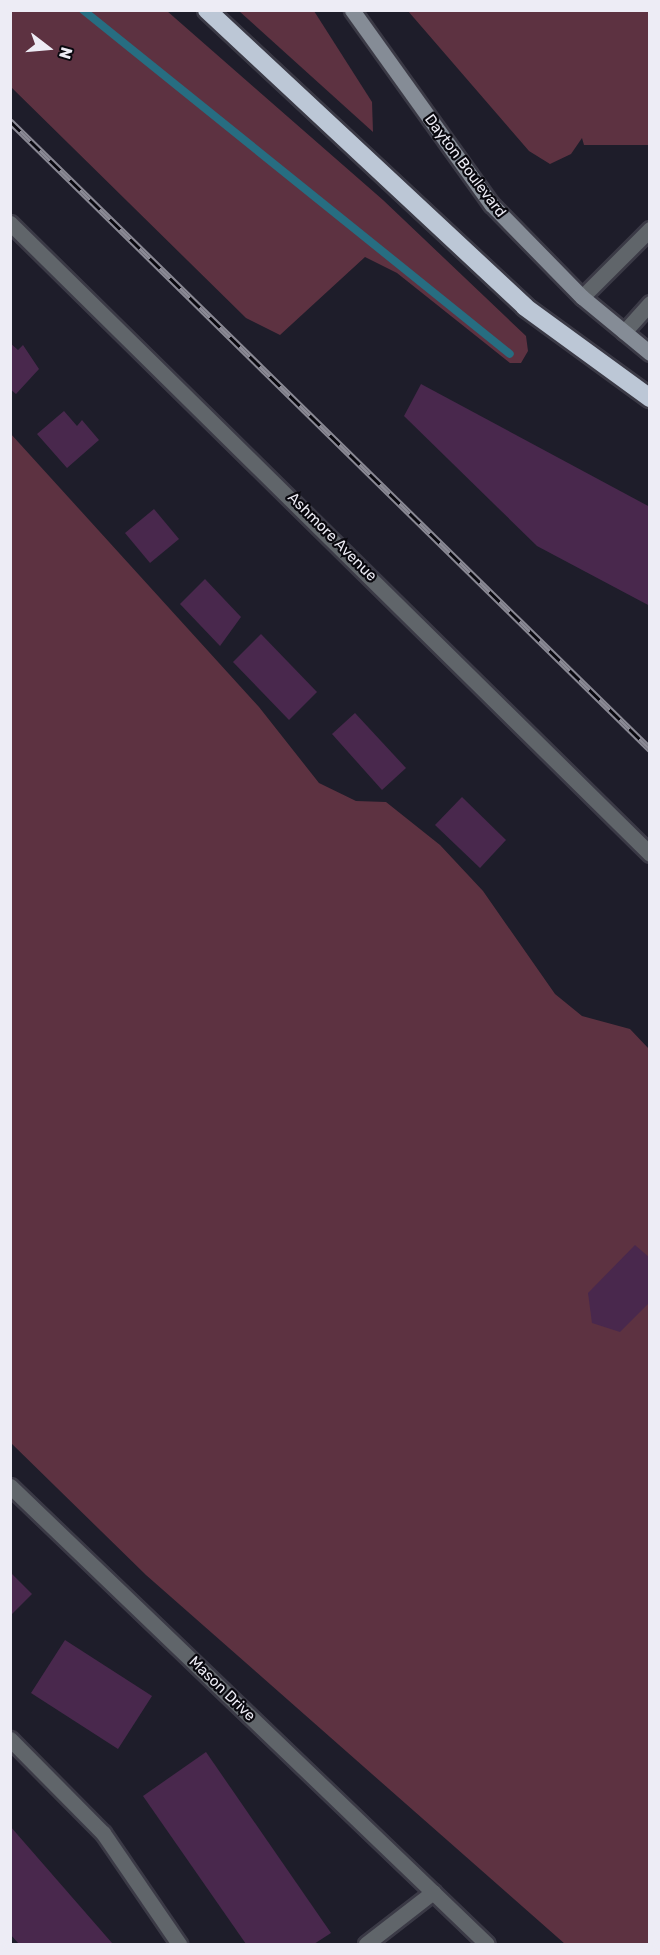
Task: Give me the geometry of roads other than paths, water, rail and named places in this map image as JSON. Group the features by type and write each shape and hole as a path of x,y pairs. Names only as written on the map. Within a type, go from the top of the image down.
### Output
{"highway":[{"path":"207,10 525,307 650,398"}],"main road":[{"name":"Dayton Boulevard","path":"352,10 491,204 582,297 650,353"}],"street":[{"name":"Ashmore Avenue","path":"10,223 650,854"},
{"path":"582,297 650,229"},
{"path":"624,332 650,303"},
{"name":"Mason Drive","path":"10,1486 487,1944"},
{"path":"10,1739 103,1833 179,1944"},
{"path":"366,1944 433,1892"}],"waterway":[{"path":"83,10 510,354"}],"railway":[{"path":"10,121 650,749"}]}
